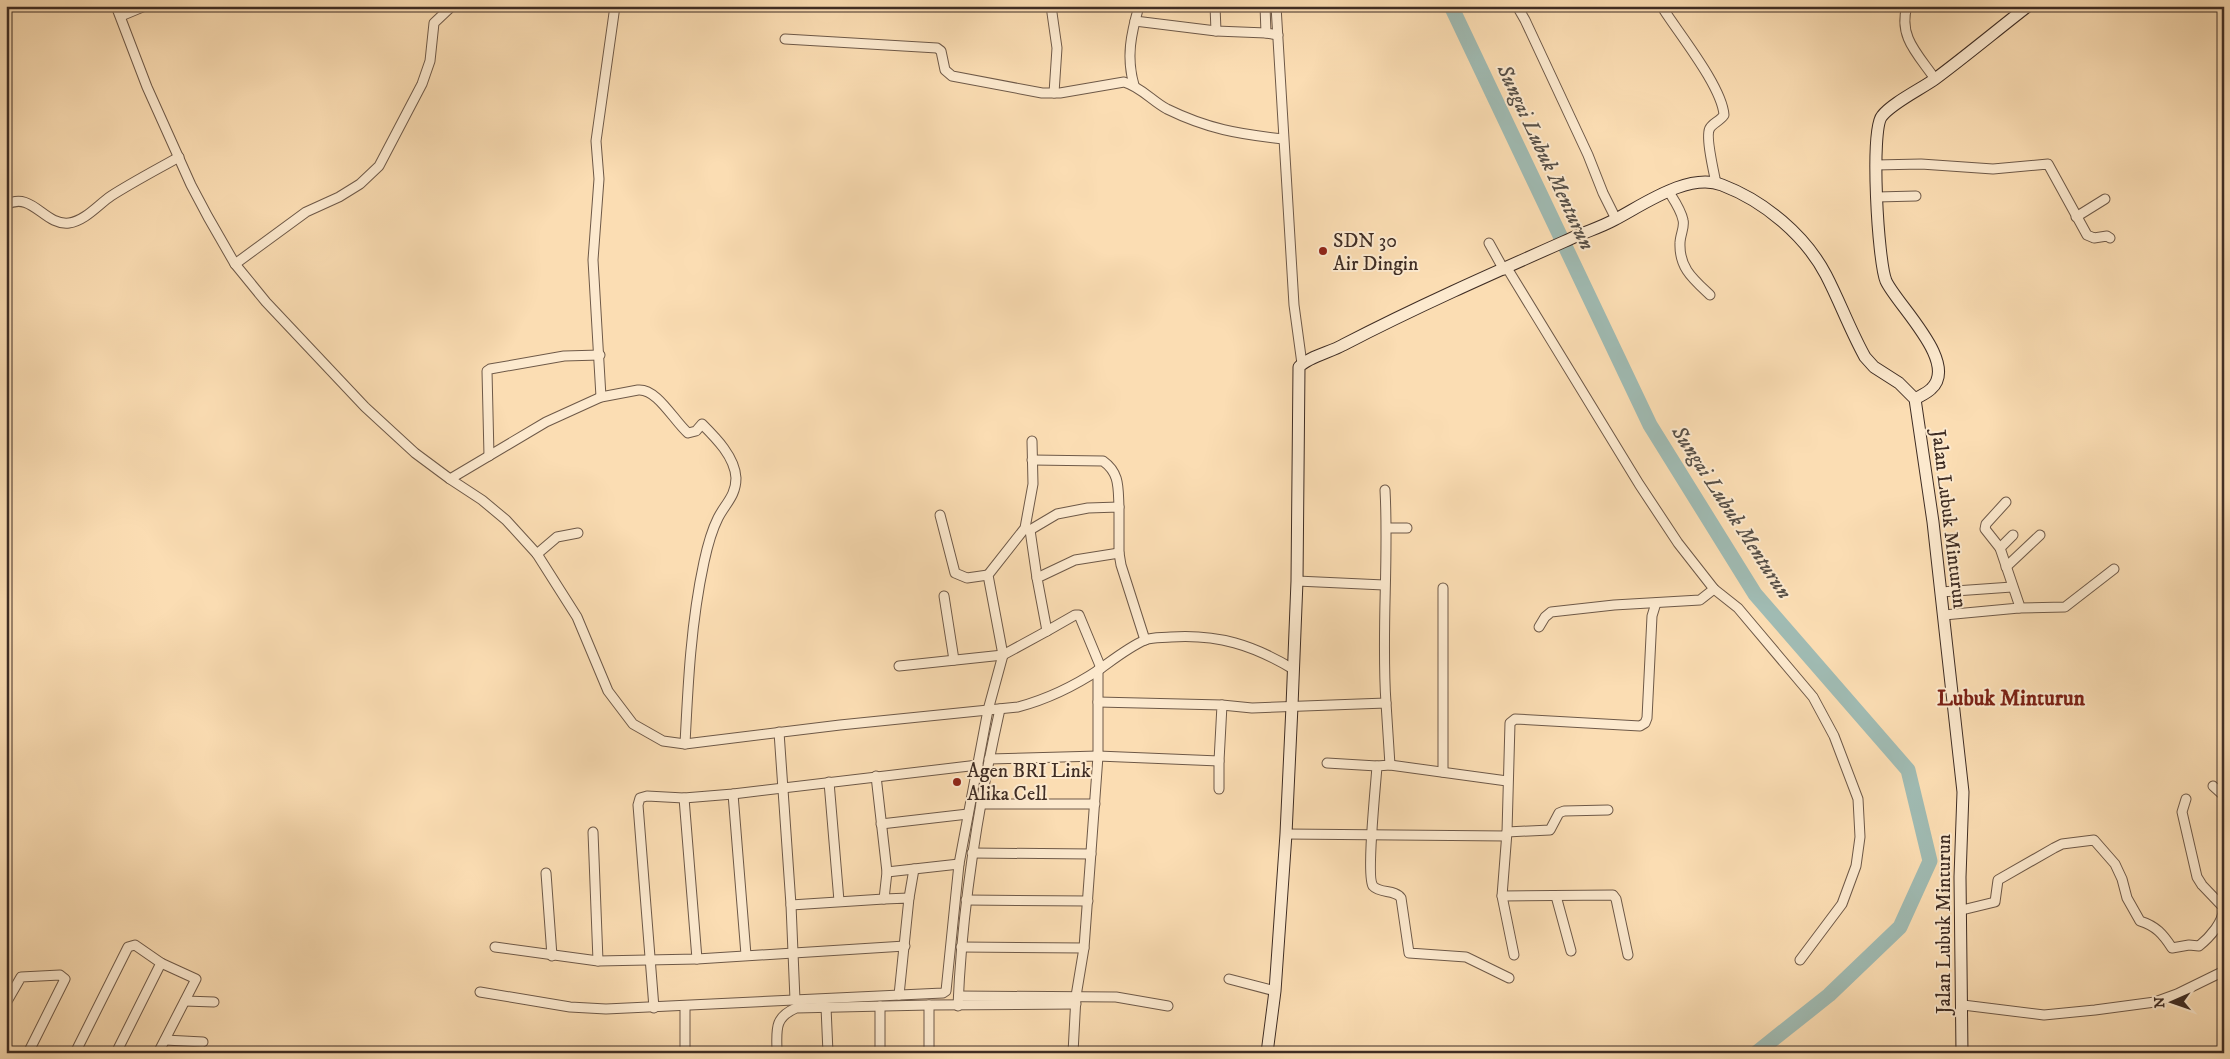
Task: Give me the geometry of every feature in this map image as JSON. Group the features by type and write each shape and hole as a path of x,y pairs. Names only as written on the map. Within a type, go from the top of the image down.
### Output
{"street":[{"path":"116,6 147,87 179,157 208,217 235,264 266,302 365,407 415,453 482,500 506,520 537,554 577,617 608,691 633,724 663,741 685,744 779,732 1000,709 1043,701 1069,689 1145,640 1194,635 1229,640 1270,655 1293,669"},
{"path":"121,16 145,6"},
{"path":"235,264 306,212 340,197 360,184 379,166 422,84 430,61 434,23 452,6"},
{"path":"601,397 593,260 599,180 596,141 615,6"},
{"path":"1051,6 1057,48 1054,93"},
{"path":"1134,85 1129,69 1129,48 1139,6"},
{"path":"1215,6 1216,31"},
{"path":"1265,6 1266,33"},
{"path":"1276,6 1294,305 1302,364"},
{"path":"1517,6 1588,156 1612,221"},
{"path":"1907,6 1903,20 1907,38 1935,79"},
{"path":"1267,1053 1275,991 1286,834 1297,581 1298,371 1302,364 1612,221 1669,192 1695,183 1716,183 1742,194 1773,215 1805,242 1826,275 1865,356 1874,367 1899,383 1915,398 1930,390 1935,384 1937,378 1936,356 1926,335 1892,293 1885,278 1877,197 1877,129 1881,116 1935,79 2028,6"},
{"path":"1664,10 1717,91 1724,107 1724,115 1711,126 1708,135 1716,183"},
{"path":"1134,21 1216,31 1278,35"},
{"path":"785,39 937,48 941,51 945,70 952,76 1022,90 1054,93 1107,86 1114,82 1134,85 1165,108 1213,129 1248,136 1283,139"},
{"path":"6,205 20,200 28,202 49,217 63,223 70,223 79,219 109,197 179,157"},
{"path":"1876,165 1921,164 1993,170 2048,164 2076,217 2090,237 2106,236 2110,238"},
{"path":"1669,192 1683,217 1684,225 1680,242 1682,265 1688,274 1710,295"},
{"path":"1877,197 1916,196"},
{"path":"2076,217 2105,199"},
{"path":"1489,243 1639,484 1678,542 1714,589 1738,608 1813,697 1834,736 1858,799 1860,837 1856,866 1842,904 1800,960"},
{"path":"489,456 488,371 490,369 564,356 600,356"},
{"path":"450,479 546,422 601,397 638,390 649,391 688,433 696,431 702,424 712,433 734,465 736,475 733,495 718,518 703,563 691,640 685,744"},
{"name":"Jalan Lubuk Minturun","path":"1915,398 1942,592 1963,792 1960,877 1962,910 1962,1053"},
{"path":"1032,442 1033,484 1027,529 1047,632"},
{"path":"1032,460 1103,461 1112,467 1117,478 1121,565 1145,640"},
{"path":"1385,490 1387,528 1384,585 1386,703 1390,765"},
{"path":"2006,502 1984,526 2000,548 2019,604 2018,608"},
{"path":"940,515 956,572 967,578 988,576 1027,529 1057,514 1088,508 1119,507"},
{"path":"1387,528 1407,528"},
{"path":"537,554 557,537 578,534"},
{"path":"2000,548 2013,535"},
{"path":"2006,567 2040,535"},
{"path":"1038,578 1075,560 1119,553"},
{"path":"1944,615 2018,608 2065,607 2114,569"},
{"path":"480,992 588,1009 654,1008 944,993 946,991 959,864 988,710 1003,655 988,576"},
{"path":"1297,581 1384,585"},
{"path":"1942,592 2012,587"},
{"path":"1443,588 1443,772"},
{"path":"1539,627 1545,617 1551,612 1700,600 1714,589"},
{"path":"944,596 954,660"},
{"path":"1514,955 1502,896 1510,726 1514,720 1640,726 1645,723 1647,718 1652,616 1656,603"},
{"path":"899,666 1003,655 1075,615 1079,615 1099,669 1098,756 1088,901 1084,948 1076,1000 1073,1053"},
{"path":"1098,702 1222,705 1252,708 1386,703"},
{"path":"1219,789 1222,705"},
{"path":"958,1006 961,947 972,853 1000,709"},
{"path":"779,732 791,905 795,1000"},
{"path":"989,759 1098,756 1219,761"},
{"path":"1327,763 1390,765 1507,781"},
{"path":"654,1008 638,801 644,796 684,798 733,794 978,765"},
{"path":"1378,766 1372,836 1372,885 1375,888 1397,894 1401,898 1409,953 1466,957 1509,978"},
{"path":"876,776 887,872 884,899"},
{"path":"829,782 839,901"},
{"path":"2213,786 2224,796"},
{"path":"733,794 746,955"},
{"path":"684,798 697,959"},
{"path":"1962,910 1995,902 1998,880 2054,848 2062,844 2094,840 2115,864 2122,879 2126,898 2140,921 2149,924 2161,932 2172,948 2189,945 2199,946 2221,920 2224,911 2223,907 2202,885 2198,877 2182,812 2186,799"},
{"path":"981,804 1095,804"},
{"path":"1286,834 1372,836 1506,834 1550,830 1559,813 1564,811 1608,810"},
{"path":"881,824 968,814"},
{"path":"593,832 598,961"},
{"path":"972,853 1090,854"},
{"path":"887,872 959,864"},
{"path":"899,995 909,898 914,869"},
{"path":"546,873 552,956"},
{"path":"1502,896 1614,896 1628,955"},
{"path":"1556,896 1571,951"},
{"path":"791,905 909,898"},
{"path":"966,900 1088,901"},
{"path":"75,1053 128,947 135,945 161,963 196,979 158,1053"},
{"path":"495,947 598,961 649,961 905,946"},
{"path":"961,947 1084,948"},
{"path":"116,1053 161,963"},
{"path":"1963,1005 2044,1015 2095,1010 2155,1002 2224,971"},
{"path":"6,1003 21,977 60,974 65,979 28,1053"},
{"path":"1229,979 1275,991"},
{"path":"959,996 1076,1000"},
{"path":"777,1053 777,1029 780,1019 784,1013 796,1008 958,1006 1116,997 1168,1006"},
{"path":"185,1001 214,1002"},
{"path":"929,1053 930,1005"},
{"path":"685,1006 685,1053"},
{"path":"880,1006 880,1053"},
{"path":"826,1007 828,1053"},
{"path":"165,1040 203,1042"}],"waterway":[{"name":"Sungai Lubuk Menturun","path":"1451,6 1650,425 1755,594 1908,770 1930,861 1900,927 1829,995 1756,1053"}],"place":[{"name":"SDN 30 Air Dingin","path":"1323,251"},
{"name":"Agen BRI Link Alika Cell","path":"957,782"}],"district":[{"name":"Lubuk Minturun","path":"2011,697"}]}
